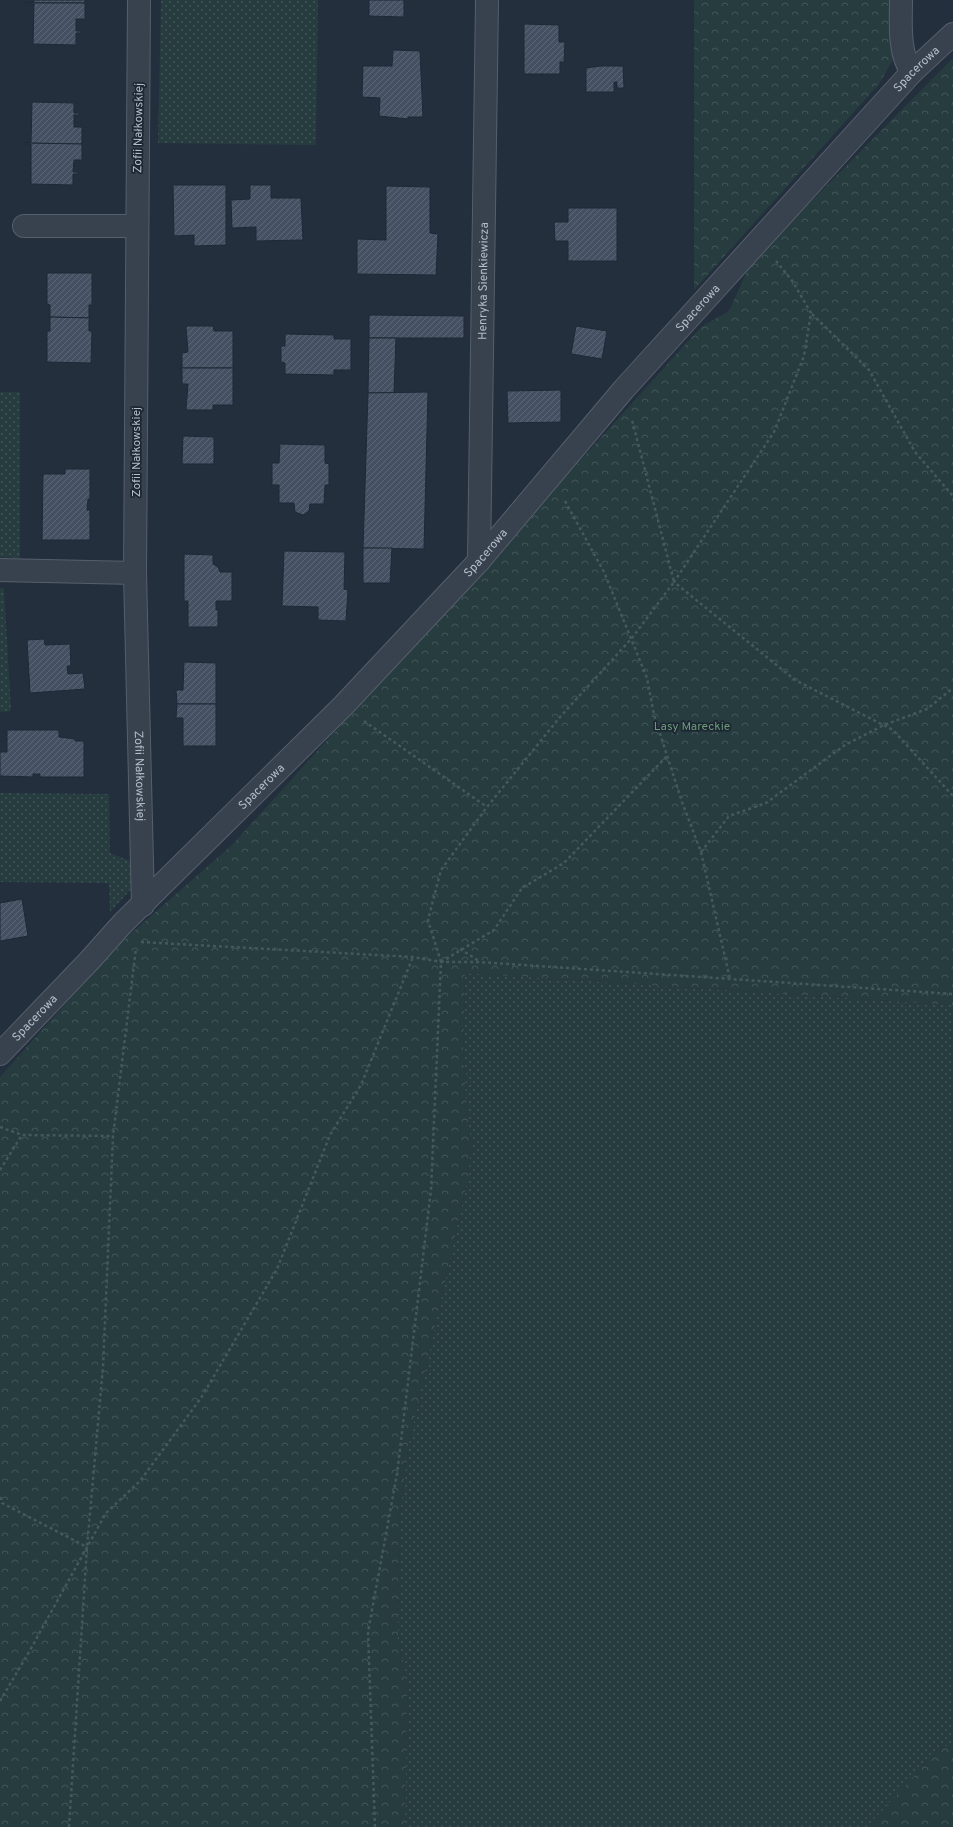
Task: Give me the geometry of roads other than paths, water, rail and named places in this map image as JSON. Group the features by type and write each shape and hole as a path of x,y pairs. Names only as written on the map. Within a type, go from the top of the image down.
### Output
{"street":[{"name":"Zofii Nałkowskiej","path":"139,0 135,572 143,905"},
{"name":"Henryka Sienkiewicza","path":"479,561 487,0"},
{"path":"901,0 901,32 906,64 912,72"},
{"name":"Spacerowa","path":"0,1054 123,924 343,706 479,561 624,388 912,72 953,34"},
{"path":"24,226 137,226"},
{"path":"0,570 135,572"}],"park label":[{"name":"Lasy Mareckie","path":"692,726"}]}
